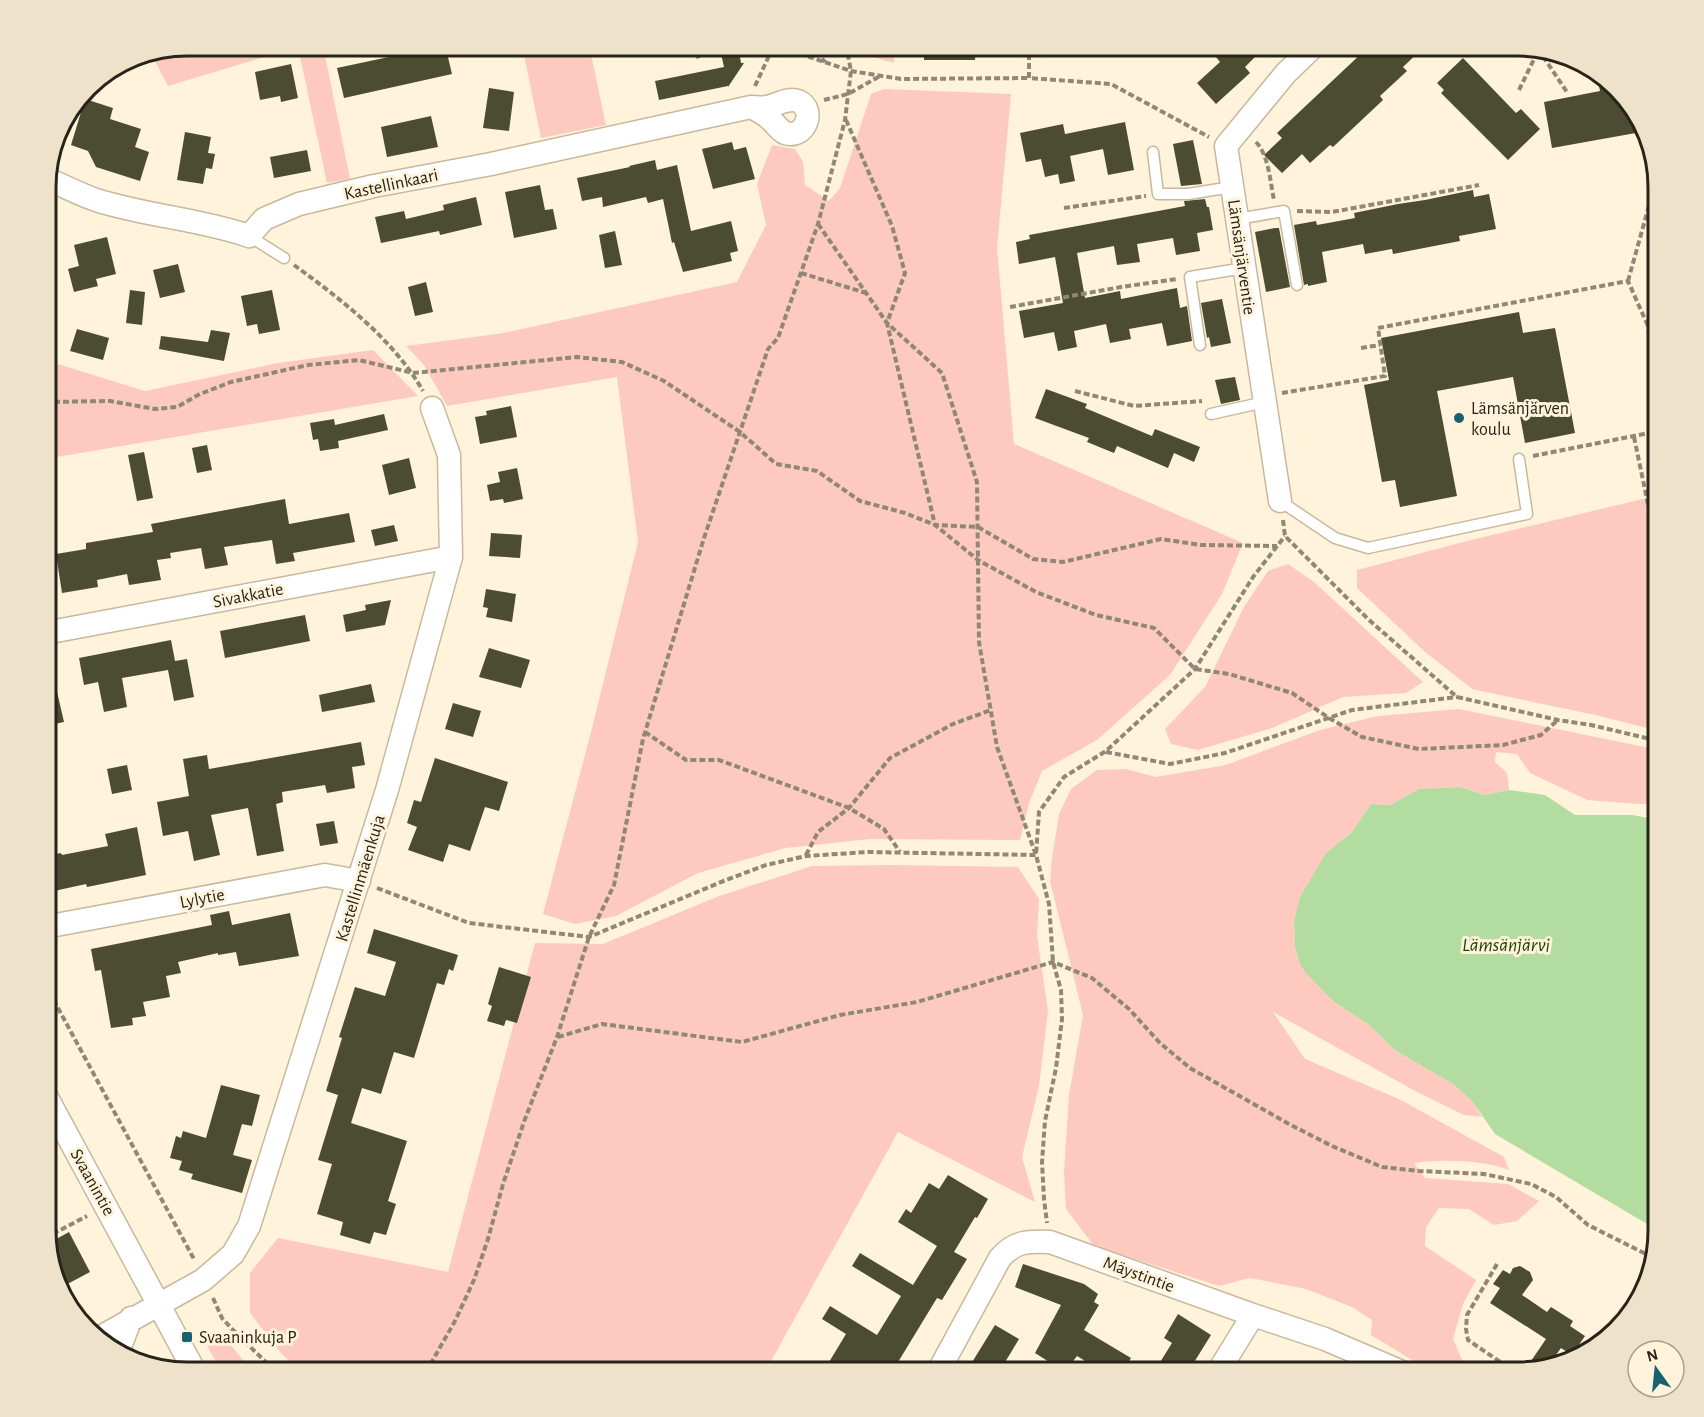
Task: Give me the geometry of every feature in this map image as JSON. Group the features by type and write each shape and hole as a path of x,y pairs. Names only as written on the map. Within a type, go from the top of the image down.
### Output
{"street":[{"path":"1226,146 1286,73 1304,56"},
{"name":"Kastellinkaari","path":"249,236 264,219 298,204 374,186 491,164 751,107 764,108 791,100 803,105"},
{"path":"751,107 770,119 779,129 791,134 804,129 807,123 807,110 803,105"},
{"name":"Lämsänjärventie","path":"1226,146 1280,501"},
{"path":"56,183 96,200 222,227 249,236"},
{"name":"Kastellinmäenkuja","path":"106,1334 203,1280 233,1254 249,1226 387,790 451,557 448,455 432,408"},
{"name":"Sivakkatie","path":"56,631 451,557"},
{"name":"Lylytie","path":"56,925 325,875 359,881"},
{"name":"Svaanintie","path":"56,1114 189,1361"},
{"name":"Mäystintie","path":"944,1361 1000,1258 1016,1244 1032,1241 1050,1242 1325,1339 1376,1361"},
{"path":"121,1344 140,1298 141,1270"},
{"path":"1225,1361 1253,1315"}],"lane":[{"path":"1153,152 1158,194 1188,194 1232,187"},
{"path":"1236,219 1280,212 1297,285"},
{"path":"249,236 284,258"},
{"path":"1200,345 1190,277 1244,268"},
{"path":"1211,414 1264,399"},
{"path":"1280,501 1335,538 1368,548 1527,514 1519,459"}],"path":[{"path":"751,107 752,94 769,56"},
{"path":"805,56 851,71 901,79 1029,78 1111,84 1226,146"},
{"path":"820,56 826,63"},
{"path":"432,1361 455,1321 474,1280 525,1119 557,1037 590,937 614,885 645,732 704,538 768,349 778,338 818,224 845,120 851,71 848,56"},
{"path":"1029,56 1029,78"},
{"path":"1519,90 1535,57"},
{"path":"1544,58 1567,92"},
{"path":"803,105 848,94 880,76"},
{"path":"845,120 892,226 905,273 887,323 935,525"},
{"path":"1242,126 1260,147 1280,212 1332,212 1479,185"},
{"path":"1064,208 1158,194"},
{"path":"1648,209 1628,280 1648,326"},
{"path":"818,224 887,323 942,373 977,482 979,642 997,747 1036,855 1049,904 1053,962 1060,990 1062,1019 1056,1068 1045,1121 1042,1162 1050,1242"},
{"path":"284,258 372,327 412,373 432,408"},
{"path":"801,273 867,294"},
{"path":"1010,307 1121,286 1190,277"},
{"path":"1264,399 1385,376 1378,328 1628,280"},
{"path":"1361,348 1380,345"},
{"path":"56,402 111,401 155,409 177,407 200,394 231,382 308,364 359,360 412,373 577,357 622,362 664,381 740,432 776,464 817,471 860,501 905,513 935,525 978,560 1036,592 1096,615 1154,628 1195,669 1229,674 1292,693 1362,737 1419,748 1503,745 1541,735 1558,720"},
{"path":"1075,391 1134,406 1202,401"},
{"path":"1519,459 1648,434"},
{"path":"1634,437 1648,504"},
{"path":"1280,501 1285,536 1369,620 1457,697"},
{"path":"935,525 978,527 1033,559 1063,562 1161,539 1201,545 1277,546"},
{"path":"1036,855 1039,812 1064,777 1106,752 1195,669 1253,577 1285,536"},
{"path":"1106,752 1170,764 1226,753 1352,710 1457,697 1648,738"},
{"path":"806,856 819,831 849,808 890,758 953,724 991,710"},
{"path":"645,732 686,760 719,760 849,808 884,829 900,853"},
{"path":"359,881 469,923 590,937 726,880 766,865 806,856 868,852 1036,855"},
{"path":"557,1037 602,1024 742,1042 840,1015 917,1002 1053,962 1092,978 1190,1068 1297,1129 1382,1167 1484,1174 1531,1184 1556,1197 1588,1225 1646,1254"},
{"path":"56,1004 198,1268 222,1318 265,1361"},
{"path":"56,1232 106,1205"},
{"path":"1497,1264 1467,1315 1466,1329 1468,1340 1499,1361"}],"shaded area":[{"path":"178,56 268,56 168,86 154,60"},
{"path":"300,56 325,56 350,179 327,183"},
{"path":"524,56 591,56 606,125 541,138"},
{"path":"869,56 894,56 894,63"},
{"path":"884,89 1011,94 997,248 1014,444 1243,543 1222,594 1170,675 1097,740 1042,771 1029,803 1020,840 870,839 786,848 698,873 616,916 575,924 543,914 638,542 617,377 447,406 424,365 406,346 504,333 737,282 766,225 757,184 772,145 795,149 803,162 805,185 829,201 840,188 871,94"},
{"path":"373,350 418,396 56,457 56,363 145,391 278,363"},
{"path":"1647,498 1648,728 1472,689 1424,651 1357,588 1357,570"},
{"path":"1288,564 1314,582 1423,682 1406,693 1343,697 1272,728 1198,750 1171,744 1165,729 1205,687 1244,607 1268,571"},
{"path":"1459,709 1648,748 1648,804 1587,800 1530,773 1517,754 1496,752 1495,762 1507,773 1509,790 1485,795 1460,787 1419,789 1390,805 1371,804 1352,832 1326,853 1294,921 1295,947 1300,964 1333,1001 1369,1025 1396,1051 1453,1084 1472,1101 1482,1117 1464,1115 1417,1092 1273,1012 1305,1059 1399,1099 1504,1157 1509,1170 1462,1161 1414,1163 1425,1178 1508,1184 1539,1201 1517,1221 1494,1225 1469,1209 1439,1208 1426,1227 1425,1246 1476,1280 1463,1304 1453,1339 1463,1361 1414,1361 1371,1335 1372,1320 1352,1307 1306,1289 1250,1278 1219,1286 1094,1246 1066,1209 1064,1172 1069,1095 1083,1015 1050,881 1059,814 1071,789 1097,770 1126,769 1156,777 1226,765 1320,730 1378,716"},
{"path":"812,866 1018,867 1039,899 1037,936 1048,1011 1039,1086 1022,1157 1035,1202 898,1132 771,1361 289,1361 281,1353 250,1313 250,1273 278,1238 448,1272 535,943 603,944 719,896"},
{"path":"223,1336 244,1361 216,1361 207,1346"}],"water":[{"name":"Lämsänjärvi","path":"1460,787 1485,795 1509,790 1545,795 1575,815 1632,815 1648,818 1648,1224 1495,1134 1472,1101 1453,1084 1396,1051 1369,1025 1333,1001 1300,964 1295,947 1294,921 1300,897 1326,853 1352,832 1371,804 1390,805 1419,789"}],"building":[{"path":"393,56 448,56 452,74 344,98 337,68"},
{"path":"722,56 740,56 741,63 744,63 728,87 659,100 655,81 724,67"},
{"path":"924,56 975,56 975,60 924,60"},
{"path":"1256,56 1245,67 1250,73 1216,104 1197,83 1220,62 1216,57"},
{"path":"1359,56 1414,56 1403,67 1407,71 1380,96 1383,100 1333,147 1330,145 1310,163 1302,154 1282,173 1264,155 1282,138 1277,133"},
{"path":"1463,58 1516,113 1521,109 1540,129 1508,160 1441,93 1444,90 1437,83"},
{"path":"291,64 298,98 281,102 280,96 260,100 255,72"},
{"path":"1599,84 1622,107 1637,133 1552,148 1544,102 1600,91"},
{"path":"489,88 514,92 509,131 483,128"},
{"path":"88,100 113,108 110,119 141,129 135,147 149,152 140,181 96,167 88,151 71,145 83,106"},
{"path":"431,116 438,147 387,157 381,127"},
{"path":"1125,122 1134,170 1108,175 1103,149 1070,156 1075,181 1060,184 1058,174 1045,177 1041,159 1026,162 1020,133 1063,124 1065,134"},
{"path":"185,132 211,137 208,153 215,154 212,169 206,168 203,184 177,180"},
{"path":"1193,140 1202,184 1181,186 1173,144"},
{"path":"732,142 734,150 746,147 755,179 713,189 702,149"},
{"path":"307,150 311,171 274,178 270,157"},
{"path":"655,160 657,170 677,165 691,231 731,221 738,251 730,253 732,261 683,272 674,242 672,243 663,199 648,203 646,197 603,207 602,197 582,201 577,178"},
{"path":"540,185 545,210 553,209 557,229 514,238 505,192"},
{"path":"1473,190 1474,197 1489,194 1496,229 1459,236 1460,241 1393,254 1392,249 1365,254 1363,244 1322,252 1327,282 1304,285 1294,225 1316,221 1317,225 1355,218 1354,213"},
{"path":"476,197 482,225 440,235 439,231 381,243 375,217 404,211 406,219 444,210 443,205"},
{"path":"1205,199 1209,207 1213,230 1197,233 1200,251 1176,255 1173,238 1137,244 1140,262 1117,265 1114,246 1077,253 1085,298 1120,291 1121,299 1177,288 1180,308 1187,306 1192,341 1167,346 1162,323 1129,329 1131,339 1110,343 1106,324 1074,331 1077,347 1058,351 1054,332 1024,338 1019,311 1063,303 1055,257 1019,264 1016,242 1030,239 1029,235 1185,206 1184,201"},
{"path":"1279,228 1290,287 1266,292 1255,232"},
{"path":"615,231 622,265 605,268 599,235"},
{"path":"107,237 116,274 96,279 98,286 74,292 68,269 79,266 74,245"},
{"path":"178,264 185,292 160,298 153,270"},
{"path":"426,282 433,312 415,316 408,287"},
{"path":"130,290 145,292 142,325 126,323"},
{"path":"272,290 280,330 259,334 257,324 247,326 241,296"},
{"path":"1222,299 1231,343 1211,347 1209,337 1207,338 1201,303"},
{"name":"Lämsänjärven koulu","path":"1519,312 1523,333 1555,328 1575,433 1525,443 1513,377 1437,391 1457,496 1400,507 1395,480 1382,482 1364,385 1389,380 1381,338"},
{"path":"77,329 109,338 103,360 70,351"},
{"path":"211,330 230,333 224,361 159,349 161,336 208,342"},
{"path":"1235,377 1240,400 1221,404 1215,380"},
{"path":"1046,389 1087,404 1085,408 1152,436 1155,429 1200,447 1194,462 1174,453 1168,468 1117,446 1114,453 1087,442 1089,438 1035,418"},
{"path":"511,406 517,437 480,444 475,417 487,415 486,411"},
{"path":"384,414 388,430 338,441 339,448 320,451 318,439 313,440 310,423 334,419 335,425"},
{"path":"207,445 212,470 197,473 192,448"},
{"path":"144,452 153,498 137,501 128,455"},
{"path":"409,458 416,488 389,495 382,465"},
{"path":"517,468 523,499 504,503 503,499 490,501 487,485 500,482 498,472"},
{"path":"285,499 289,524 349,513 355,542 293,553 295,561 276,564 272,540 224,547 228,565 205,569 201,548 170,553 171,558 157,560 161,580 129,585 127,574 97,580 98,587 62,593 56,554 86,549 86,543 153,532 151,524"},
{"path":"394,525 398,541 375,546 371,530"},
{"path":"491,533 522,535 520,558 489,556"},
{"path":"486,589 516,594 512,622 486,617 488,608 483,607"},
{"path":"391,600 385,625 346,632 343,615 366,610 365,605"},
{"path":"305,615 310,641 225,658 220,631"},
{"path":"171,640 175,661 187,659 194,697 174,701 168,670 122,678 127,707 104,712 98,682 84,685 79,658"},
{"path":"489,648 530,660 521,688 479,677"},
{"path":"371,684 375,702 322,712 319,695"},
{"path":"56,687 64,722 56,724"},
{"path":"453,703 481,711 473,737 445,729"},
{"path":"361,742 365,765 352,767 355,788 327,793 325,785 282,792 283,802 276,804 284,851 257,856 248,808 211,815 220,855 194,861 188,831 163,836 157,802 189,796 183,759 207,755 209,769"},
{"path":"435,758 508,782 499,811 485,807 470,851 449,844 443,862 408,850 417,827 407,823 414,800 421,802"},
{"path":"127,765 132,790 112,794 107,769"},
{"path":"334,821 338,843 320,846 316,824"},
{"path":"137,827 146,875 56,891 56,854 62,855 108,846 105,834"},
{"path":"229,911 232,925 290,913 299,956 239,966 236,952 218,955 218,953 178,962 181,973 166,976 170,997 143,1002 146,1016 132,1018 133,1025 111,1028 101,970 95,971 91,949 212,925 210,915"},
{"path":"374,929 458,955 453,971 449,969 444,985 437,983 414,1058 394,1052 381,1094 362,1088 351,1123 407,1141 388,1201 396,1204 386,1235 374,1232 370,1244 340,1235 343,1222 317,1214 332,1164 318,1160 338,1095 326,1091 342,1038 339,1037 355,987 385,996 396,962 367,953"},
{"path":"499,967 531,977 517,1023 506,1020 504,1026 487,1021 492,1006 488,1004"},
{"path":"221,1085 260,1095 252,1126 242,1124 233,1155 252,1160 242,1193 191,1179 193,1174 179,1170 182,1161 170,1158 176,1136 181,1138 183,1131 206,1138"},
{"path":"948,1175 988,1199 954,1252 967,1259 942,1300 937,1298 899,1361 830,1361 846,1334 822,1319 830,1306 877,1335 901,1296 852,1266 860,1253 913,1285 937,1246 898,1222 906,1209 911,1213 929,1183 939,1189"},
{"path":"69,1232 90,1272 67,1284 60,1265 56,1239"},
{"path":"1023,1264 1084,1284 1098,1294 1094,1302 1099,1305 1084,1330 1131,1358 1129,1361 1085,1361 1077,1356 1073,1361 1048,1361 1035,1353 1061,1305 1015,1287"},
{"path":"1520,1266 1530,1272 1533,1280 1522,1295 1547,1312 1551,1307 1573,1321 1570,1326 1585,1336 1578,1347 1568,1352 1561,1348 1555,1356 1531,1360 1546,1339 1490,1303 1500,1288 1493,1284 1503,1270 1510,1274 1513,1268"},
{"path":"1178,1314 1211,1335 1195,1361 1161,1361 1172,1343 1164,1338"},
{"path":"995,1325 1019,1339 1006,1361 973,1361"}],"place":[{"name":"Lämsänjärven koulu","path":"1459,418"},
{"name":"Svaaninkuja P","path":"187,1337"}]}
